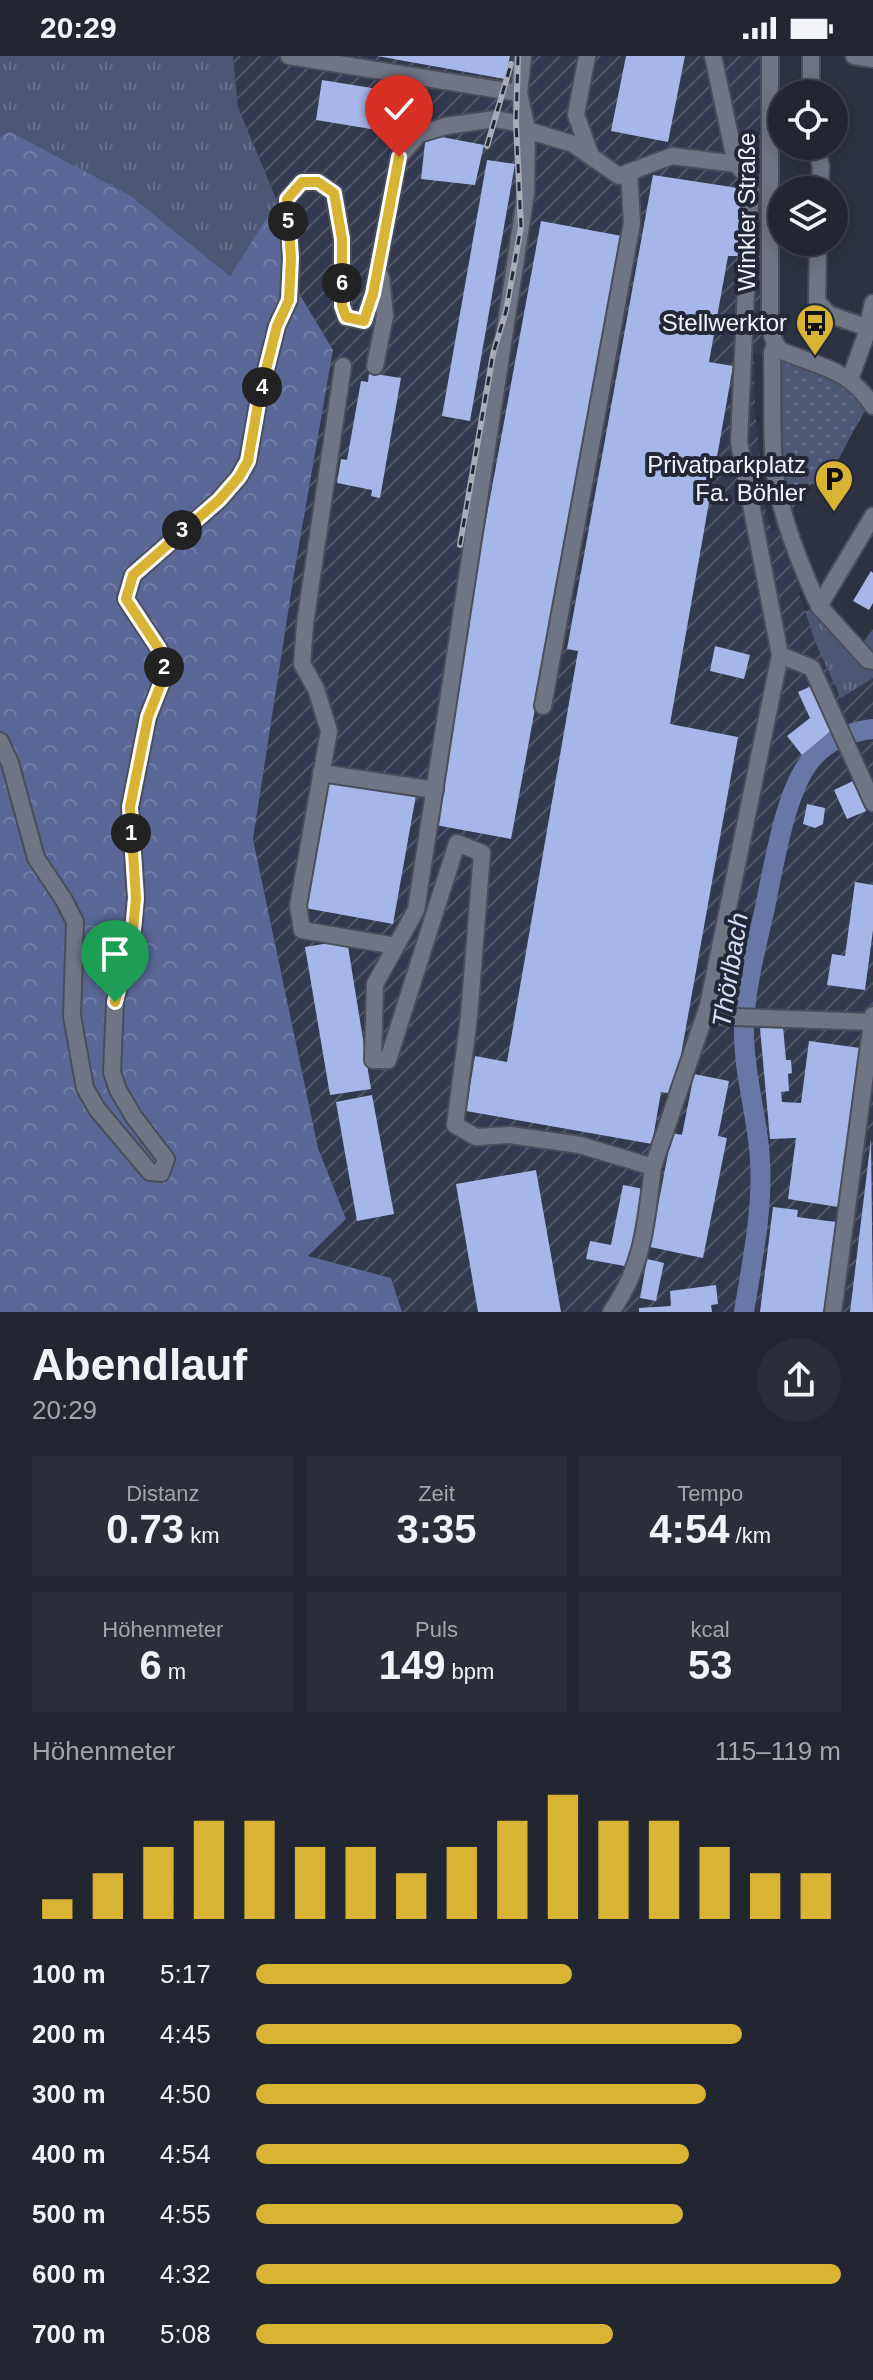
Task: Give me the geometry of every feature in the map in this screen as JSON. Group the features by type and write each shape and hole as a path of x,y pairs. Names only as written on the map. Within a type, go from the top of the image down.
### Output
{"street":[{"path":"289,56 519,93"},
{"path":"523,56 519,93 527,130 526,193 416,910 375,984 373,1060 388,1060 457,843 482,853 469,1017 455,1125 476,1137 510,1135 580,1145 653,1167"},
{"path":"587,56 576,115 591,156"},
{"path":"611,1312 643,1247 653,1167 705,1016 780,655 739,442 751,181 736,164 713,56"},
{"name":"Winkler Straße","path":"770,56 770,328 775,344 772,353 776,477 789,529 819,606"},
{"path":"811,56 811,80"},
{"path":"854,56 873,59"},
{"path":"0,741 10,763 36,858 75,922 72,1016 85,1088 97,1109 150,1172 161,1173 166,1159 134,1117 118,1090 112,1072 115,1002 133,930 136,898 130,807 148,717 163,679 164,661 126,599 133,575 219,500 248,461 259,398 277,326 289,300 291,258 287,199 302,182 318,182 334,193 342,239 342,306 346,317 364,321 373,294 399,157 419,134 446,126 495,119 516,123 527,130 573,144 619,176 672,156 736,164"},
{"path":"543,706 632,223 629,172"},
{"path":"818,256 817,301 828,314 868,328"},
{"path":"375,366 385,316 380,259"},
{"path":"850,379 868,328 873,303"},
{"path":"775,344 782,351 842,373 873,406"},
{"path":"343,366 305,624 302,664 316,689 329,731 298,906 302,930 396,946"},
{"path":"873,516 819,606 868,660 873,661"},
{"path":"780,655 812,668 873,803"},
{"path":"321,773 435,790"},
{"path":"833,1312 873,1015"},
{"path":"705,1016 872,1022"}],"shaded area":[{"path":"233,56 762,56 764,354 754,353 755,410 766,512 772,531 783,528 803,583 799,594 815,642 841,697 873,678 873,1312 402,1312 391,1278 308,1256 346,1219 318,1148 253,838 333,350 288,275 277,201 238,107"}],"green space":[{"path":"0,56 233,56 238,107 277,201 230,276 130,195 9,131 0,137"},
{"path":"9,131 130,195 230,276 277,201 288,275 333,350 253,839 318,1148 346,1219 308,1256 391,1278 402,1312 0,1312 0,137"},
{"path":"778,358 837,383 867,408 822,490 812,483 789,513 778,438"},
{"path":"815,609 859,647 873,629 873,678 841,698 815,642 805,611"}],"building":[{"path":"377,56 510,56 505,79"},
{"path":"626,56 685,56 668,142 611,131"},
{"path":"322,80 378,89 371,129 316,120"},
{"path":"426,134 484,145 475,185 421,179"},
{"path":"487,160 515,164 470,421 442,416"},
{"path":"653,175 751,190 738,256 728,256 709,362 733,366 670,724 738,737 674,1094 661,1092 652,1144 466,1111 475,1056 507,1062 578,651 567,649"},
{"path":"541,221 622,236 511,839 430,824"},
{"path":"369,373 401,378 380,498 371,496 372,490 337,483 341,459 347,460 361,381 368,382"},
{"path":"871,571 873,603 869,610 853,601"},
{"path":"715,646 750,655 744,679 710,671"},
{"path":"814,685 834,728 802,755 787,736 810,718 798,692"},
{"path":"328,779 416,795 393,924 305,908"},
{"path":"853,781 866,811 847,819 834,790"},
{"path":"807,804 825,808 823,824 815,828 803,824"},
{"path":"855,882 873,885 873,930 865,990 827,985 832,954 845,956"},
{"path":"347,940 371,1089 330,1095 305,947"},
{"path":"783,1026 786,1060 791,1060 792,1073 788,1074 789,1091 781,1092 782,1102 801,1103 809,1041 860,1048 838,1207 788,1199 796,1138 770,1139 760,1028"},
{"path":"694,1074 729,1081 718,1136 727,1138 703,1258 650,1247 672,1133 682,1135"},
{"path":"372,1095 394,1214 357,1221 336,1102"},
{"path":"871,1139 873,1312 850,1312"},
{"path":"536,1170 561,1312 478,1312 456,1184"},
{"path":"623,1185 644,1189 630,1267 586,1259 590,1241 611,1245"},
{"path":"773,1207 798,1210 797,1217 836,1222 825,1312 760,1312"},
{"path":"647,1259 664,1263 656,1301 640,1298"},
{"path":"716,1285 718,1304 711,1305 712,1312 639,1312 639,1308 671,1306 670,1291"}],"waterway":[{"name":"Thörlbach","path":"744,1312 761,1179 744,1018 776,855 786,812 810,761 838,739 873,729"}],"railway":[{"path":"460,545 493,354 506,311 521,227 516,123 518,56"},
{"path":"487,146 511,64"}],"place":[{"name":"Stellwerktor","path":"815,357"},
{"name":"Privatparkplatz Fa. Böhler","path":"834,513"}],"route":[{"path":"115,1002 133,930 136,898 130,807 148,717 163,679 164,661 126,599 128,586 133,575 152,556 219,500 248,461 259,398 277,326 289,300 291,258 287,199 302,182 318,182 334,193 342,239 342,306 346,317 364,321 373,294 399,157"}]}
